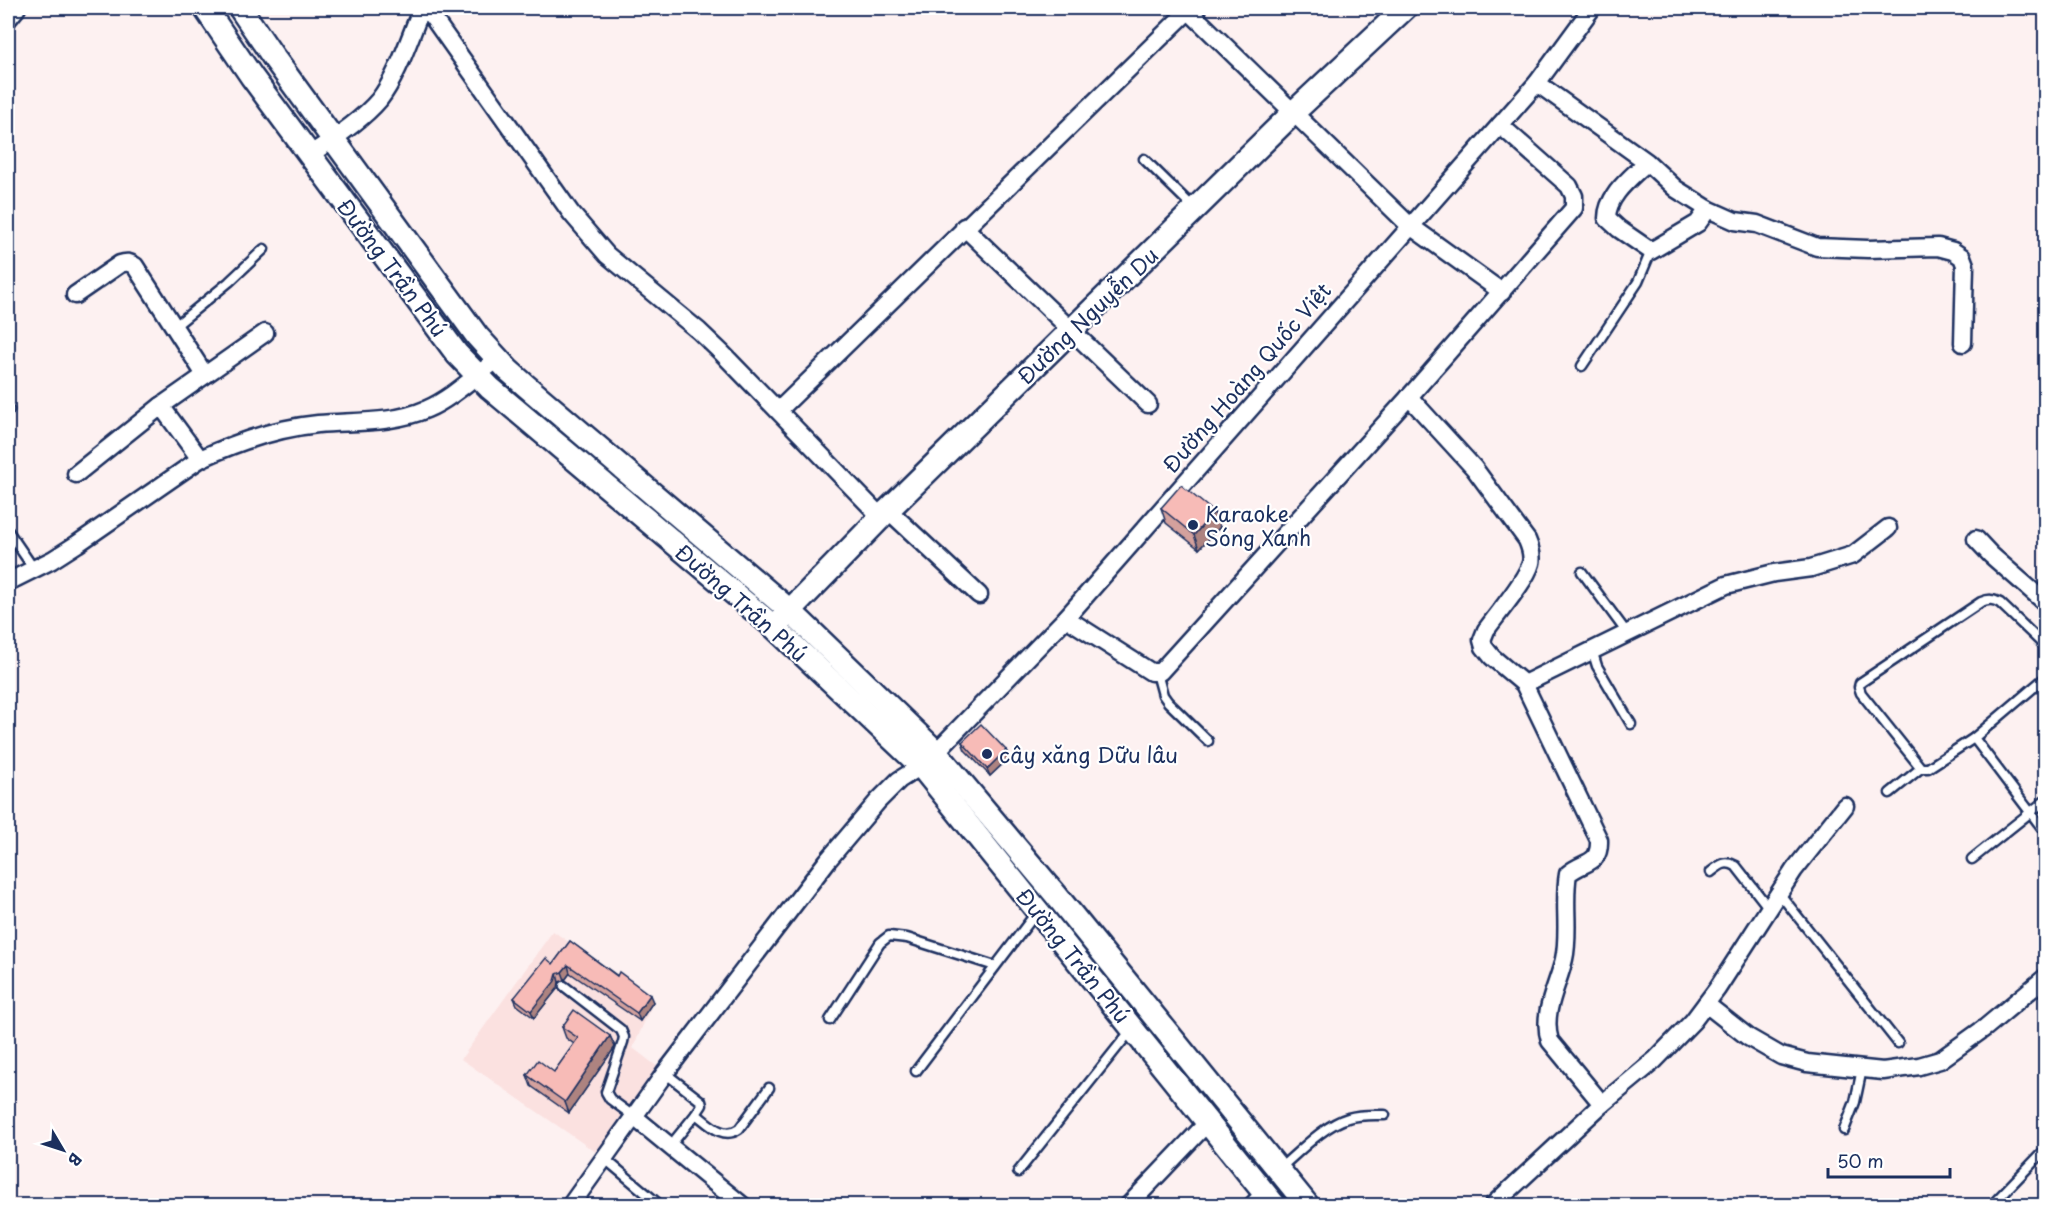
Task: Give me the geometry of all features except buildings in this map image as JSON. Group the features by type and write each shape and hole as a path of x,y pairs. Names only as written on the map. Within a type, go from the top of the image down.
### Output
{"main road":[{"name":"Đường Trần Phú","path":"205,8 252,77 457,354 490,388 929,759 1038,910 1269,1198"},
{"name":"Đường Trần Phú","path":"240,8 477,336 525,386 789,610 1056,895 1308,1206"},
{"name":"Đường Nguyễn Du","path":"774,627 885,513 1294,112 1406,8"}],"street":[{"path":"8,19 17,8"},
{"path":"309,155 334,139 378,101 385,91 424,8 571,213 607,255 699,330 885,513 979,595"},
{"name":"Đường Hoàng Quốc Việt","path":"570,1206 665,1073 828,860 892,787 929,759 1065,618 1409,225 1537,83 1592,8"},
{"path":"779,410 1189,9 1409,225 1502,292"},
{"path":"1537,83 1647,162 1676,189 1708,209 1735,221 1757,224 1817,247 1868,249 1938,247 1953,251 1962,257 1965,265 1963,343"},
{"path":"1065,618 1151,672 1157,673 1163,670 1409,398 1574,208 1574,196 1569,186 1500,124"},
{"path":"1647,162 1612,199 1607,209 1607,218 1619,229 1651,251 1698,223 1708,209"},
{"path":"964,227 1148,405"},
{"path":"75,296 120,264 131,263 205,375"},
{"path":"75,474 161,406 265,333"},
{"path":"8,582 77,544 200,459 222,449 281,430 318,424 360,423 412,415 438,403 498,359"},
{"path":"1409,398 1474,468 1527,540 1531,549 1532,561 1526,574 1486,630 1482,640 1484,647 1492,657 1524,684 1599,840 1599,851 1595,859 1568,874 1565,957 1551,995 1548,1032 1550,1041 1602,1104"},
{"path":"161,406 200,459"},
{"path":"1524,684 1726,585 1774,573 1811,568 1853,555 1888,528"},
{"path":"1976,539 2046,603"},
{"path":"1492,1206 1602,1104 1655,1060 1693,1021 1718,989 1768,907 1845,806"},
{"path":"1706,1004 1748,1036 1781,1056 1807,1063 1883,1071 1919,1066 1940,1060 1986,1027 2046,977"},
{"path":"633,1116 743,1206"},
{"path":"1128,1206 1208,1122"}],"lane":[{"path":"1144,159 1195,209"},
{"path":"174,328 264,249"},
{"path":"1582,366 1638,282 1651,251"},
{"path":"8,531 34,569"},
{"path":"1582,572 1627,633"},
{"path":"1921,768 1861,693 1860,683 1981,602 1993,599 2046,647"},
{"path":"1592,650 1597,666 1631,723"},
{"path":"1157,673 1163,695 1168,702 1208,741"},
{"path":"1890,793 1921,768 1928,768 1974,738 2046,677"},
{"path":"1974,738 2046,833"},
{"path":"1972,859 2046,800"},
{"path":"1711,872 1722,863 1736,866 1768,907"},
{"path":"1778,893 1898,1043"},
{"path":"916,1071 1038,910"},
{"path":"830,1020 880,943 889,936 907,938 995,966"},
{"path":"564,986 621,1030 624,1036 623,1042 606,1092 610,1099 633,1116"},
{"path":"1018,1172 1132,1029"},
{"path":"1844,1130 1855,1102 1862,1069"},
{"path":"665,1073 701,1101 702,1106 670,1146"},
{"path":"696,1114 718,1131 734,1133 739,1130 769,1088"},
{"path":"1279,1169 1342,1120 1359,1115 1385,1115"},
{"path":"1991,1206 2041,1154"},
{"path":"603,1158 661,1206"},
{"path":"1246,1206 1269,1198"}],"shaded area":[{"path":"553,931 653,1002 633,1048 659,1068 597,1153 461,1059"}],"place":[{"name":"Karaoke Sóng Xanh","path":"1193,525"},
{"name":"cây xăng Dữu lâu","path":"987,754"}]}
